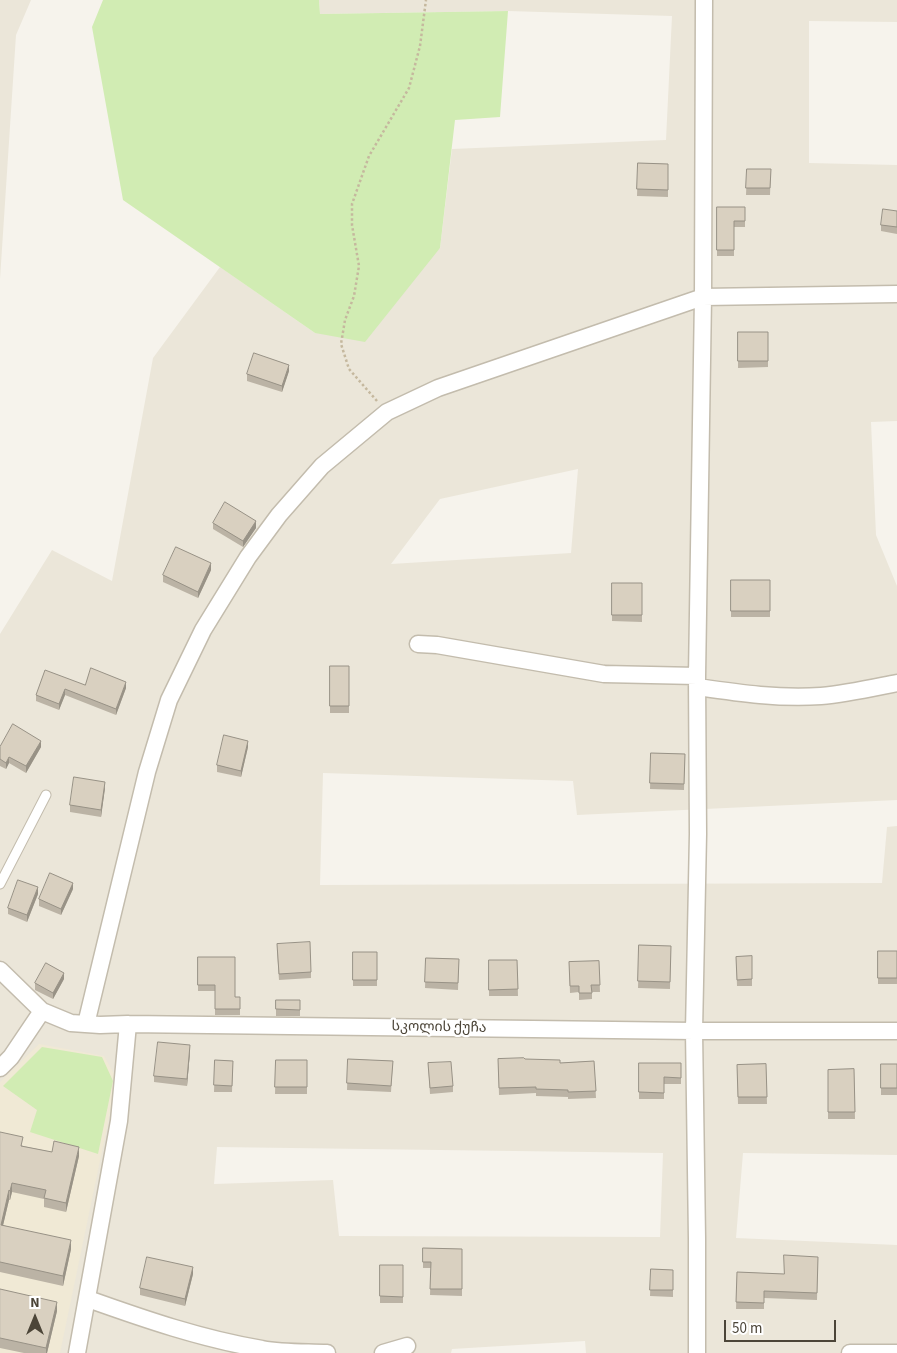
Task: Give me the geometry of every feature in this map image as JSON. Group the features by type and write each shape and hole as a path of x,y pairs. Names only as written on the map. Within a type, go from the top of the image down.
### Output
{"street":[{"path":"697,1353 694,1031 698,834 697,681 704,0"},
{"path":"86,1024 147,772 169,700 203,630 248,557 279,515 322,466 387,412 438,388 702,296 897,294"},
{"path":"418,644 604,674 697,681 742,694 782,697 821,696 897,683"},
{"name":"სკოლის ქუჩა","path":"0,970 42,1011 71,1023 694,1031 897,1031"},
{"path":"0,1068 11,1057 42,1011"},
{"path":"77,1353 120,1121 128,1024"},
{"path":"88,1299 142,1319 201,1336 263,1350 327,1353"},
{"path":"382,1353 407,1346"},
{"path":"850,1353 897,1352"}],"lane":[{"path":"0,884 46,795"}],"path":[{"path":"387,412 349,369 341,344 354,296 358,266 352,226 352,204 369,156 409,88 420,46 426,0"}],"shaded area":[{"path":"0,0 31,0 16,35 0,279"},
{"path":"319,0 897,0 897,22 809,21 809,163 897,165 897,421 871,422 876,535 897,586 897,800 577,815 573,781 323,773 320,885 882,883 887,827 897,826 897,1155 743,1153 736,1238 897,1245 897,1353 586,1353 585,1341 452,1349 451,1353 0,1353 0,634 52,550 112,581 153,358 220,267 315,333 440,248 452,149 666,140 672,16 508,11 320,14","holes":["578,469 571,553 391,564 440,499","217,1147 663,1153 660,1237 339,1236 333,1180 214,1184"]},
{"path":"39,1044 104,1056 117,1079 60,1353 0,1353 0,1082"}],"green space":[{"path":"103,0 319,0 320,14 508,11 500,117 455,120 440,248 365,342 315,333 123,200 92,27"},
{"path":"42,1047 102,1057 113,1081 98,1154 30,1132 37,1110 3,1086"}],"building":[{"path":"638,163 668,164 668,190 637,189"},
{"path":"747,169 771,169 770,188 746,188"},
{"path":"717,207 745,207 745,221 734,221 734,250 717,250"},
{"path":"883,209 897,211 897,227 881,225"},
{"path":"738,332 768,332 768,361 738,361"},
{"path":"254,353 289,365 282,386 247,374"},
{"path":"225,502 256,521 243,541 213,523"},
{"path":"176,547 211,563 198,592 163,575"},
{"path":"731,580 770,580 770,611 731,611"},
{"path":"612,583 642,583 642,615 612,615"},
{"path":"330,666 349,666 349,706 330,706"},
{"path":"91,668 126,682 116,709 65,689 59,704 36,695 45,670 85,685"},
{"path":"13,724 41,741 26,766 9,757 6,763 0,759 0,747"},
{"path":"224,735 248,741 241,771 217,765"},
{"path":"651,753 685,754 684,784 650,783"},
{"path":"74,777 105,782 101,810 70,805"},
{"path":"50,873 73,883 61,909 39,899"},
{"path":"18,880 38,887 27,915 8,908"},
{"path":"310,942 311,972 279,974 277,944"},
{"path":"639,945 671,946 670,982 638,981"},
{"path":"878,951 897,951 897,978 878,978"},
{"path":"353,952 377,952 377,980 353,980"},
{"path":"752,956 752,979 737,980 736,957"},
{"path":"198,957 235,957 235,997 240,997 240,1009 215,1009 215,985 198,985"},
{"path":"426,958 459,959 458,983 425,982"},
{"path":"489,960 517,960 518,989 489,990"},
{"path":"599,961 600,985 591,985 592,993 579,993 579,986 570,986 569,962"},
{"path":"46,963 64,973 53,993 35,983"},
{"path":"276,1000 300,1000 300,1010 276,1009"},
{"path":"158,1042 190,1045 187,1079 154,1076"},
{"path":"348,1059 393,1061 391,1086 347,1083"},
{"path":"498,1059 560,1060 560,1063 594,1061 596,1091 568,1092 568,1090 536,1089 536,1087 499,1088"},
{"path":"215,1060 233,1061 232,1086 214,1085"},
{"path":"276,1060 307,1060 307,1087 275,1087"},
{"path":"451,1062 453,1086 430,1088 428,1063"},
{"path":"639,1063 681,1063 681,1078 664,1077 664,1093 639,1092"},
{"path":"766,1064 767,1097 738,1097 737,1065"},
{"path":"881,1064 897,1064 897,1088 881,1088"},
{"path":"854,1069 855,1112 828,1112 828,1070"},
{"path":"0,1132 23,1137 21,1146 52,1152 54,1141 79,1147 66,1203 44,1198 46,1190 12,1183 1,1225 71,1240 63,1276 0,1262"},
{"path":"423,1248 462,1249 462,1289 430,1289 431,1262 423,1262"},
{"path":"784,1255 818,1257 817,1293 764,1291 764,1303 736,1302 737,1272 784,1274"},
{"path":"147,1257 193,1267 185,1299 140,1288"},
{"path":"380,1265 403,1265 403,1297 380,1296"},
{"path":"651,1269 673,1270 673,1290 650,1290"},
{"path":"0,1289 57,1302 46,1348 0,1338"}]}
